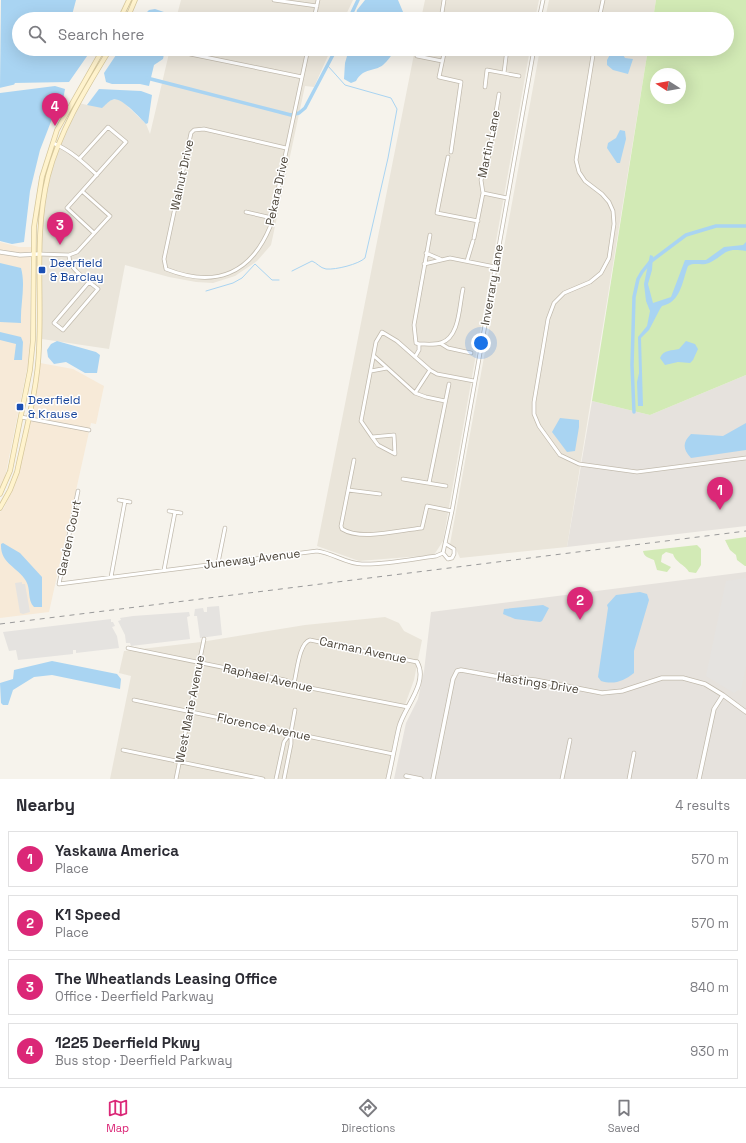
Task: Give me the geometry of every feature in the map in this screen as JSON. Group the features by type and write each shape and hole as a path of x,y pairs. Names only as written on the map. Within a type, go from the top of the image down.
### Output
{"main road":[{"path":"123,12 129,0"},
{"path":"130,12 135,0"},
{"path":"0,494 10,471 32,353 33,255 37,202 53,143 69,107 98,56"},
{"path":"0,508 15,479 39,349 39,254 41,211 45,192 58,145 74,109 106,56"}],"street":[{"path":"274,0 317,6"},
{"path":"316,12 318,0"},
{"path":"442,12 444,0"},
{"path":"540,12 543,0"},
{"path":"600,12 603,0"},
{"path":"200,56 302,77"},
{"name":"Pekara Drive","path":"164,267 169,270 205,277 233,272 248,262 259,249 270,226 272,218 306,56"},
{"path":"417,56 442,61"},
{"path":"443,56 439,77 461,82 451,152"},
{"path":"504,73 505,56"},
{"name":"Inverrary Lane","path":"446,544 454,550 452,558 448,559 443,553 452,511 533,56"},
{"path":"593,56 576,160 579,172 585,181 602,194 609,202 613,211 614,224 609,258 601,273 590,282 564,292 554,303 548,319 534,402 536,420 556,451 564,458 579,464 637,472 746,458"},
{"path":"485,87 487,70 519,76"},
{"name":"Martin Lane","path":"474,238 483,193 481,180 488,160 499,94"},
{"path":"79,159 108,126 126,142 83,192 67,208 94,233"},
{"name":"Walnut Drive","path":"164,267 164,259 191,133 194,130 204,129 286,148"},
{"path":"53,143 79,159 97,175"},
{"path":"448,157 437,213 478,221"},
{"path":"0,252 33,255 69,255 77,252 110,216 83,192"},
{"path":"483,193 507,198"},
{"path":"246,212 272,218"},
{"path":"415,357 419,350 419,344 416,343 414,324 430,235"},
{"path":"467,261 473,242"},
{"path":"426,253 440,259"},
{"path":"69,255 69,262 73,268 90,282 98,289 63,330 54,323 90,282"},
{"path":"424,264 440,259 450,258 495,267"},
{"path":"419,344 440,343 449,339 454,333 463,289"},
{"path":"372,437 394,435 395,453 393,454 378,445 372,437 361,421 376,342 382,332 397,341 430,370 437,374 474,381"},
{"path":"440,343 448,348 471,353"},
{"path":"374,356 415,393 445,401"},
{"path":"371,371 387,368"},
{"path":"415,393 430,370"},
{"path":"429,483 449,384"},
{"path":"20,417 89,430"},
{"path":"354,460 342,523 342,529 344,531 362,535 422,528 426,506 452,511"},
{"path":"403,479 446,486"},
{"path":"348,490 380,494"},
{"name":"Garden Court","path":"59,584 78,491"},
{"path":"119,500 130,502"},
{"path":"111,577 125,501"},
{"path":"170,511 181,513"},
{"path":"164,570 175,512"},
{"path":"218,564 225,528"},
{"name":"Juneway Avenue","path":"59,584 317,551 328,553 348,562 362,564 436,556 443,553"},
{"name":"West Marie Avenue","path":"176,779 204,639"},
{"name":"Carman Avenue","path":"294,683 302,646 307,640 417,662"},
{"name":"Raphael Avenue","path":"128,648 285,680 300,686 408,707"},
{"path":"388,779 399,726 414,695 419,678 417,662"},
{"name":"Hastings Drive","path":"433,779 453,679 457,671 461,670 494,676 535,680 602,693 622,691 662,678 683,678 705,684 723,695"},
{"path":"699,779 713,713 723,695 746,712"},
{"name":"Florence Avenue","path":"134,700 393,754"},
{"path":"284,779 291,744 291,732 295,710"},
{"path":"276,779 284,742 291,732"},
{"path":"562,779 570,740"},
{"path":"122,750 263,779"},
{"path":"629,779 634,753"},
{"path":"406,776 421,779"}],"shaded area":[{"path":"181,0 353,0 347,12 178,12"},
{"path":"425,0 539,0 536,12 422,12"},
{"path":"549,0 656,0 654,12 546,12"},
{"path":"168,56 328,56 314,87 305,86 271,245 257,261 235,276 213,283 196,282 169,277 125,265 109,349 42,339 41,243 45,200 53,166 63,137 79,103 87,105 117,99 123,102 146,124 150,134"},
{"path":"414,56 529,56 443,541 434,555 359,561 317,546"},
{"path":"539,56 647,56 567,547 460,558 456,549 450,544"},
{"path":"0,242 19,247 33,247 30,262 30,354 5,477 0,488"},
{"path":"40,363 73,369 104,386 96,424 91,423 49,612 0,618 0,512 4,508 16,480"},
{"path":"746,375 746,526 567,547 592,401 650,415"},
{"path":"746,572 746,779 394,779 406,723 418,699 424,671 431,612"},
{"path":"746,578 746,665 741,691 738,690 734,693 706,676 726,581"},
{"path":"22,582 22,584 25,584 30,612 23,614 20,613 15,583"},
{"path":"219,606 222,635 200,638 197,616 194,616 195,609 203,608 204,612 207,612 207,607"},
{"path":"189,612 190,616 187,617 190,639 131,646 130,643 126,643 125,635 118,621 121,620 120,618 133,616"},
{"path":"385,617 399,623 404,631 422,640 414,680 397,727 386,779 110,779 131,676 119,673 124,651 201,642 305,625"},
{"path":"111,619 111,622 113,622 115,626 112,627 117,636 119,648 76,653 76,650 73,650 73,654 18,660 16,650 9,651 3,632"}],"green space":[{"path":"656,0 746,0 746,375 650,415 592,401 647,56 734,56 734,12 654,12"},
{"path":"746,537 745,566 737,560 736,555 730,550 725,540"},
{"path":"697,545 701,549 701,565 696,573 689,572 674,557 673,554 666,552 662,555 661,562 671,567 667,572 657,570 654,560 646,556 643,551"}],"water":[{"path":"1,0 76,0 73,12 12,12 12,56 87,56 69,82 13,83 0,86"},
{"path":"365,0 398,0 403,12 357,12"},
{"path":"155,9 164,12 147,12"},
{"path":"115,56 164,56 163,59 154,65 149,86 140,84 112,84 106,82 104,73"},
{"path":"347,56 390,56 383,65 362,74 356,81 351,83 344,79"},
{"path":"609,56 624,56 625,58 633,59 628,74 613,70 607,65"},
{"path":"55,86 65,89 63,100 52,119 40,150 30,191 24,242 12,244 0,241 0,93"},
{"path":"99,89 141,91 152,95 148,123 146,124 130,108 116,99 109,101 102,108 87,105"},
{"path":"620,130 625,131 626,139 620,163 617,163 607,148 608,143 616,138"},
{"path":"746,242 746,251 733,250 725,252 709,263 693,264 688,266 677,296 668,304 662,306 649,330 641,338 643,406 638,406 638,337 647,326 650,311 646,301 644,284 650,255 653,256 652,270 648,284 653,303 671,297 685,260 706,260 724,247 743,245"},
{"path":"0,263 21,268 23,289 21,323 0,322"},
{"path":"0,332 21,337 23,342 22,360 14,360 16,344 0,340"},
{"path":"57,341 96,352 100,355 97,373 85,373 66,362 54,364 48,357 47,350 51,344"},
{"path":"686,341 695,344 698,349 693,360 690,363 678,362 665,365 660,358 662,355 668,351 679,349"},
{"path":"560,418 579,420 575,451 567,452 552,432"},
{"path":"746,423 746,450 691,458 686,452 685,443 691,434 723,436"},
{"path":"3,543 20,553 42,577 42,607 34,607 30,601 28,587 23,576 6,561 3,556 1,544"},
{"path":"640,592 647,594 649,600 634,651 634,673 619,682 610,683 601,681 598,677 608,608 607,605 616,595"},
{"path":"543,605 549,608 540,622 515,619 503,614 504,609"},
{"path":"52,661 117,674 121,679 120,689 52,675 34,677 13,690 8,705 3,705 1,703 0,683 13,679 14,670"}],"waterway":[{"path":"352,12 358,0"},
{"path":"147,78 291,115 299,113 305,108 332,56"},
{"path":"292,271 312,261 320,267 330,269 341,268 365,258 388,158 397,109 391,98 345,85 328,66"},
{"path":"0,86 13,83"},
{"path":"634,412 632,365 634,297 638,279 642,272 650,262 686,235 716,226 746,226"},
{"path":"206,291 233,283 242,278 255,264 272,280 279,280"}],"railway":[{"path":"0,624 746,531"}],"place":[{"name":"1225 Deerfield Pkwy","path":"55,126"},
{"name":"The Wheatlands Leasing Office","path":"60,245"},
{"name":"Deerfield & Barclay","path":"42,270"},
{"name":"Deerfield & Krause","path":"20,407"},
{"name":"Yaskawa America","path":"720,510"},
{"name":"K1 Speed","path":"580,620"}]}
